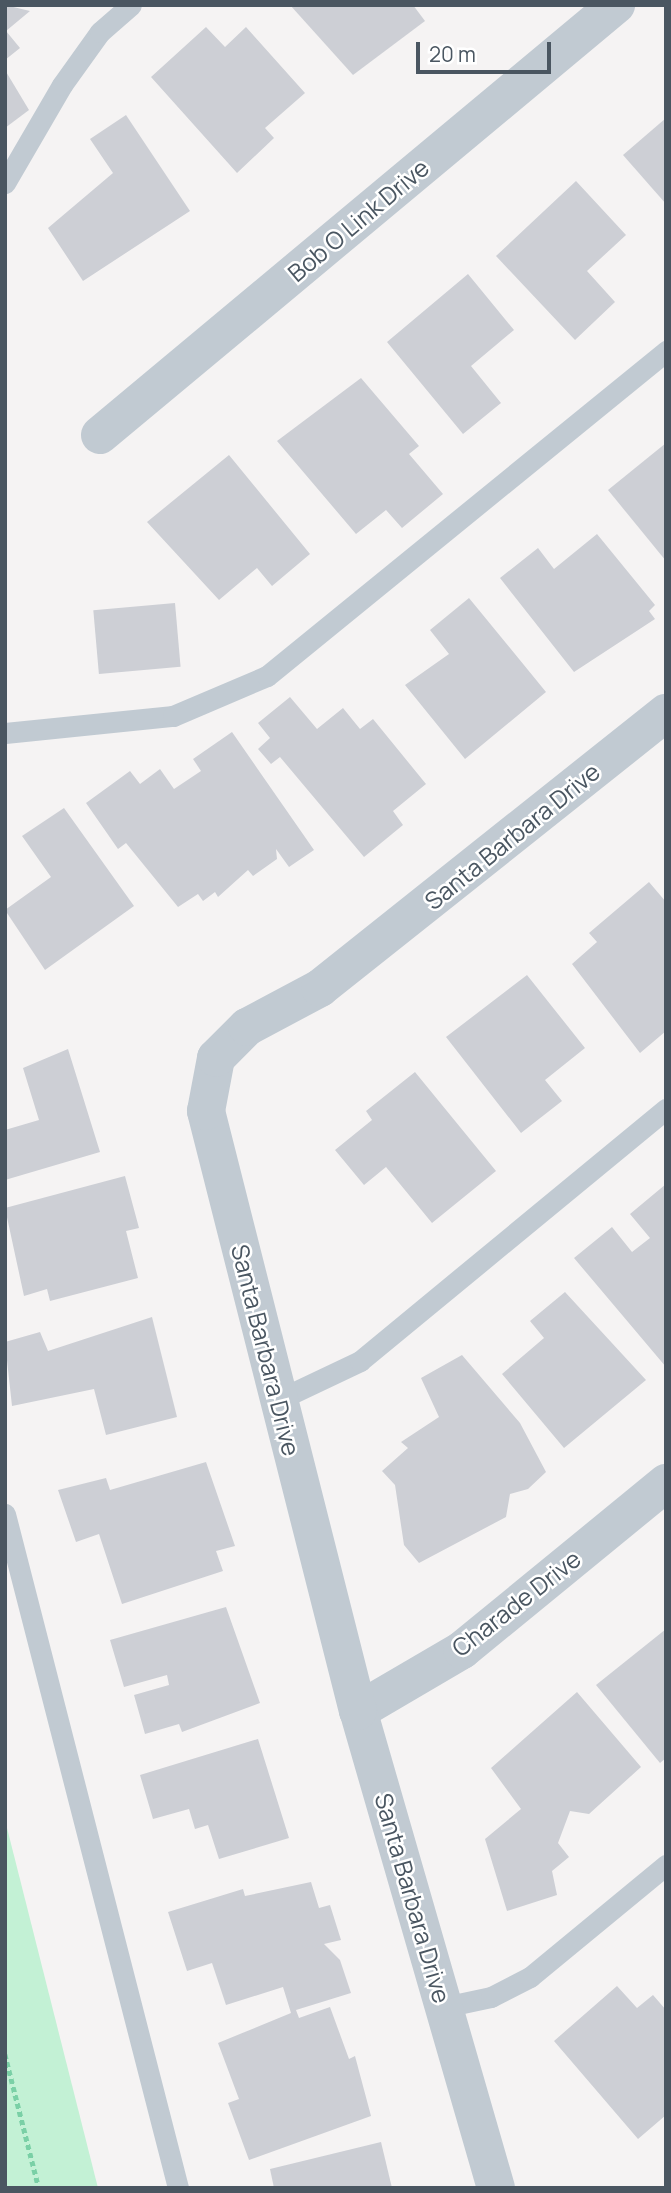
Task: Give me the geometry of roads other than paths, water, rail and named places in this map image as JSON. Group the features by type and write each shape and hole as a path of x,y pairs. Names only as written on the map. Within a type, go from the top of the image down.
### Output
{"street":[{"name":"Bob O Link Drive","path":"100,435 616,5"},
{"name":"Santa Barbara Drive","path":"496,2188 358,1711 206,1111 216,1058 247,1027 320,988 666,713"},
{"name":"Charade Drive","path":"358,1711 462,1650 666,1483"}],"lane":[{"path":"5,183 62,85 100,32 131,5"},
{"path":"5,733 173,716 220,701 267,676 666,351"},
{"path":"278,1400 360,1361 666,1109"},
{"path":"5,1514 178,2188"},
{"path":"444,2007 491,1997 530,1977 666,1865"}]}
